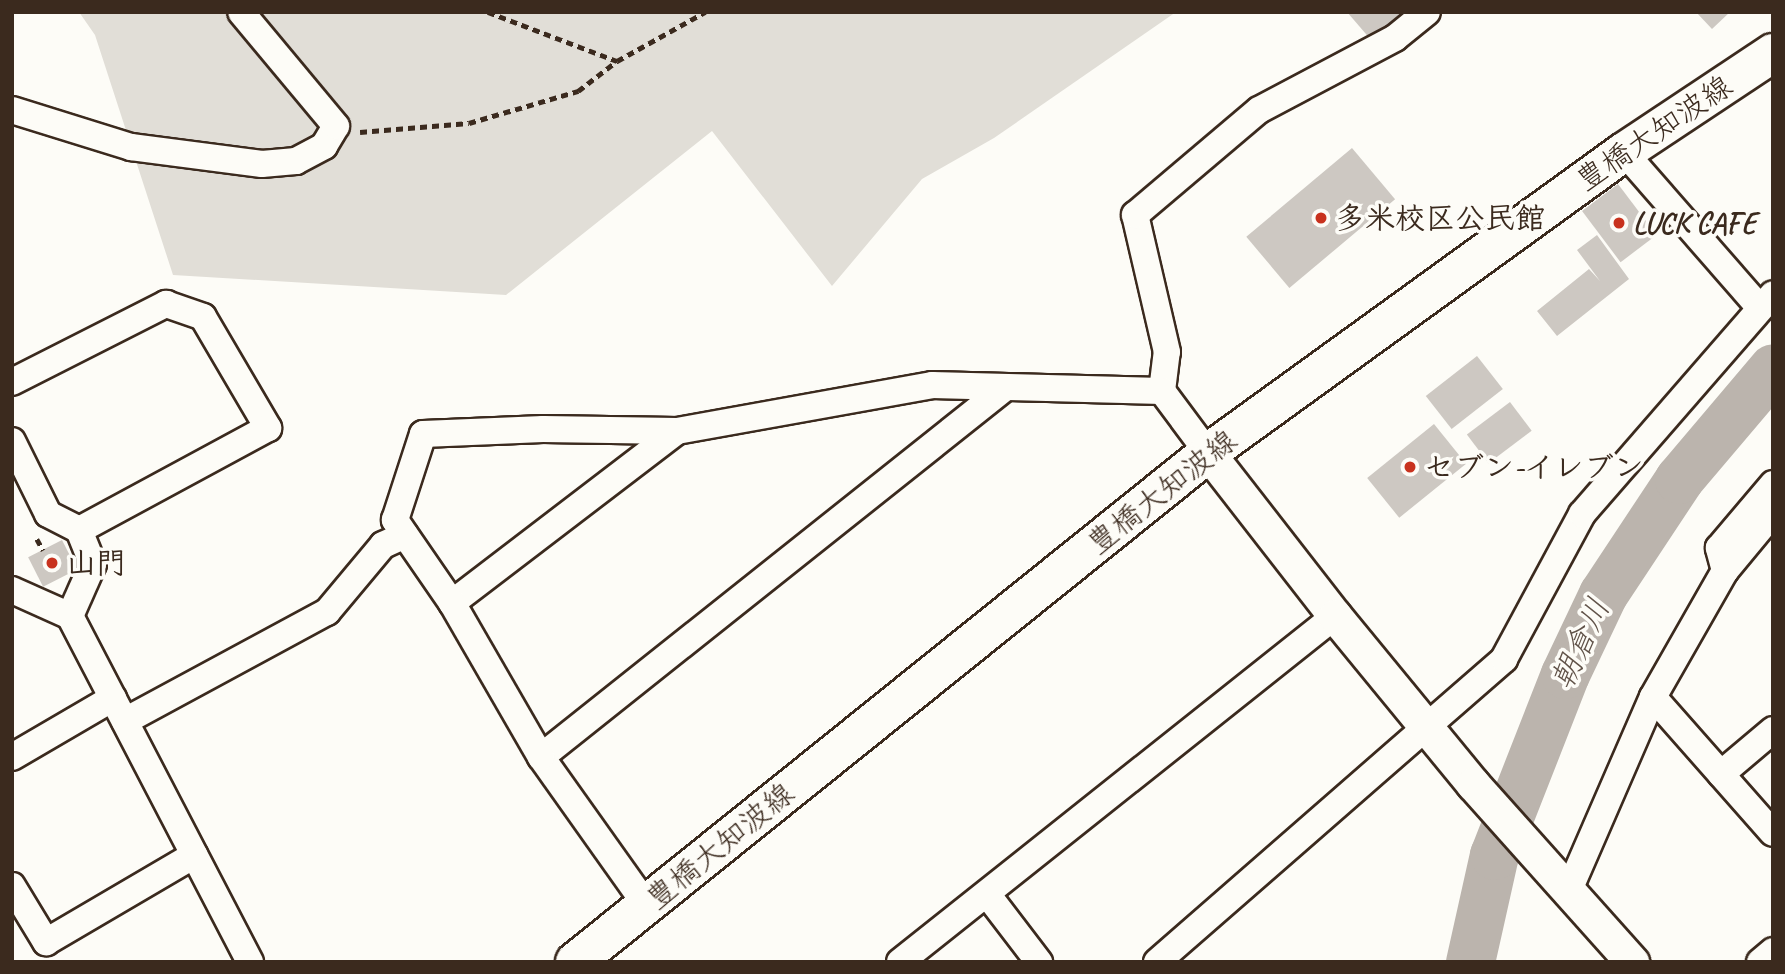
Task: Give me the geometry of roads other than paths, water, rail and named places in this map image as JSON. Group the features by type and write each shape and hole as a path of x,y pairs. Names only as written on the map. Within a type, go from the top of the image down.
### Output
{"main road":[{"name":"豊橋大知波線","path":"575,962 1208,453 1624,152 1773,53"}],"street":[{"path":"12,110 131,147 262,163 296,161 324,146 336,126 241,12"},
{"path":"1427,12 1395,38 1259,110 1135,215 1167,352 1162,391 1335,616 1425,726 1473,784 1632,962"},
{"path":"1157,962 1504,659 1582,514 1766,300 1624,152"},
{"path":"12,382 166,304 203,317 268,428 79,530"},
{"path":"646,906 541,757 452,603 395,520 423,434 543,429 677,431 932,386 1162,391"},
{"path":"541,757 1006,387"},
{"path":"452,603 677,431"},
{"path":"12,441 48,514 79,530 93,564 70,616"},
{"path":"1725,571 1719,548 1773,484"},
{"path":"1559,879 1653,697 1725,571 1773,513"},
{"path":"125,721 327,612 383,545 405,535"},
{"path":"12,590 70,616 250,962"},
{"path":"900,962 1335,616"},
{"path":"1653,697 1773,834"},
{"path":"12,757 113,698"},
{"path":"1721,774 1773,730"},
{"path":"12,886 46,942 194,855"},
{"path":"987,894 1039,962"},
{"path":"1760,962 1773,951"}],"waterway":[{"name":"朝倉川","path":"1470,962 1494,855 1565,674 1603,594 1679,479 1773,368"}],"place":[{"name":"多米校区公民館","path":"1321,218"},
{"name":"LUCK CAFE","path":"1619,223"},
{"name":"セブン-イレブン","path":"1410,467"},
{"name":"山門","path":"52,563"}]}
